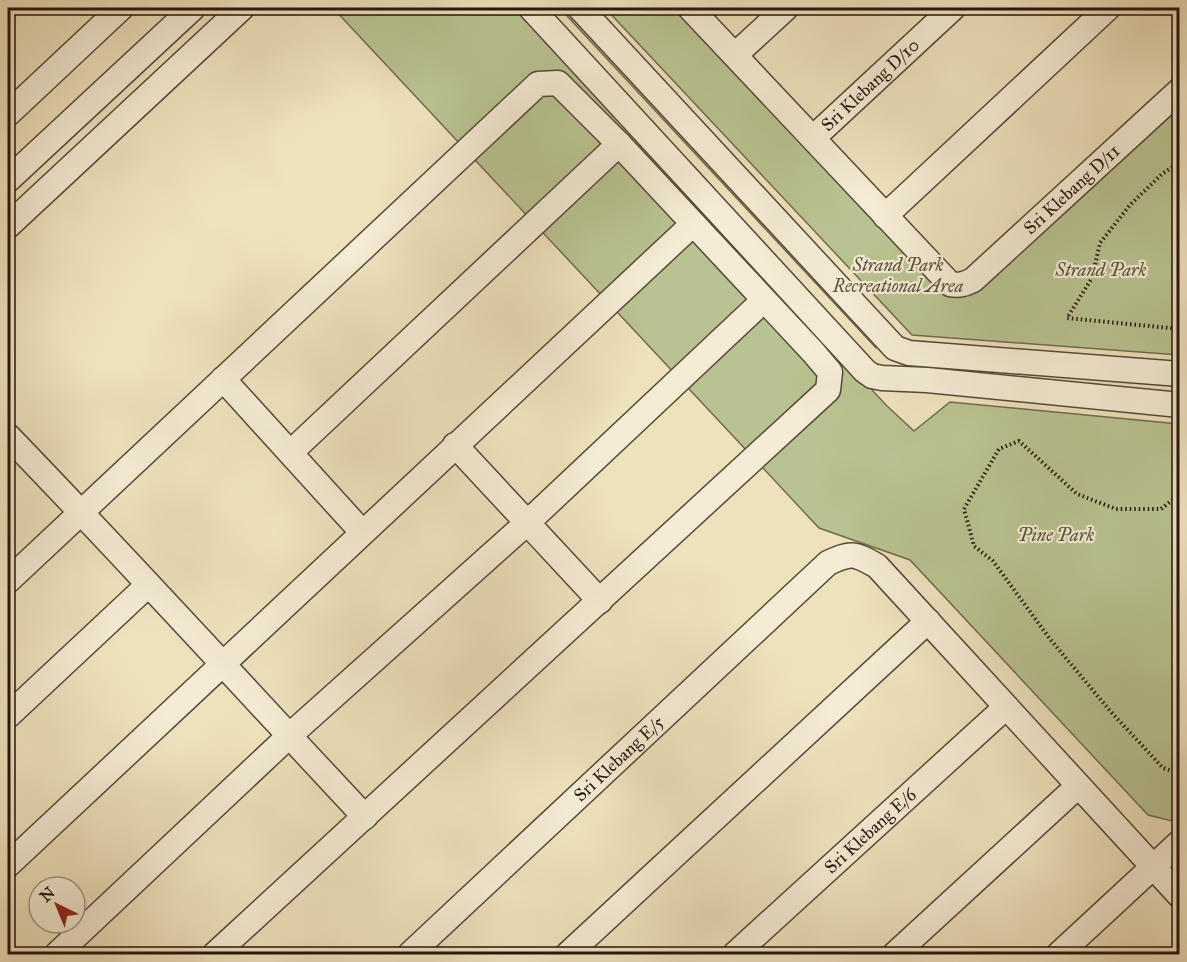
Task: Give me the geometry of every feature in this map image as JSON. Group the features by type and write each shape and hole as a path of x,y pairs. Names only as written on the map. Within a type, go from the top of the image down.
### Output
{"street":[{"path":"8,114 121,8"},
{"path":"8,180 193,8"},
{"path":"8,226 242,8"},
{"path":"531,8 872,376 1179,405"},
{"path":"580,8 894,348 909,353 1179,374"},
{"path":"690,8 885,216 1108,8"},
{"path":"735,56 786,8"},
{"name":"Sri Klebang D/10","path":"813,138 953,8"},
{"path":"8,581 538,84 558,83 619,144 830,372 828,390 215,954"},
{"name":"Sri Klebang D/11","path":"885,216 950,284 962,285 973,280 1179,90"},
{"path":"291,452 619,144"},
{"path":"8,865 693,224"},
{"path":"57,954 289,736 527,523 764,300"},
{"path":"223,379 362,532"},
{"path":"8,436 365,817"},
{"path":"455,445 600,601"},
{"name":"Sri Klebang E/5","path":"410,954 828,563 845,555 859,556 877,566 928,621"},
{"path":"8,716 148,585"},
{"path":"568,954 928,621 1179,896"},
{"name":"Sri Klebang E/6","path":"735,954 1006,707"},
{"path":"895,954 1078,786"},
{"path":"1059,954 1179,842"}],"path":[{"path":"1179,162 1162,174 1130,205 1100,243 1092,278 1067,318 1179,329"},
{"path":"1179,494 1161,509 1116,509 1077,494 1019,441 999,449 964,509 974,546 993,561 1050,639 1111,712 1163,768 1179,774"}],"green space":[{"name":"Pine Park","path":"333,8 520,8 886,405 914,431 950,402 1179,424 1179,814 1172,821 1148,815 910,560 819,528"},
{"path":"562,8 569,8 890,343 876,348"},
{"path":"605,8 680,8 956,291 1179,90 1179,355 912,335"}],"park label":[{"name":"Strand Park","path":"1101,270"},
{"name":"Strand Park Recreational Area","path":"898,275"}]}
